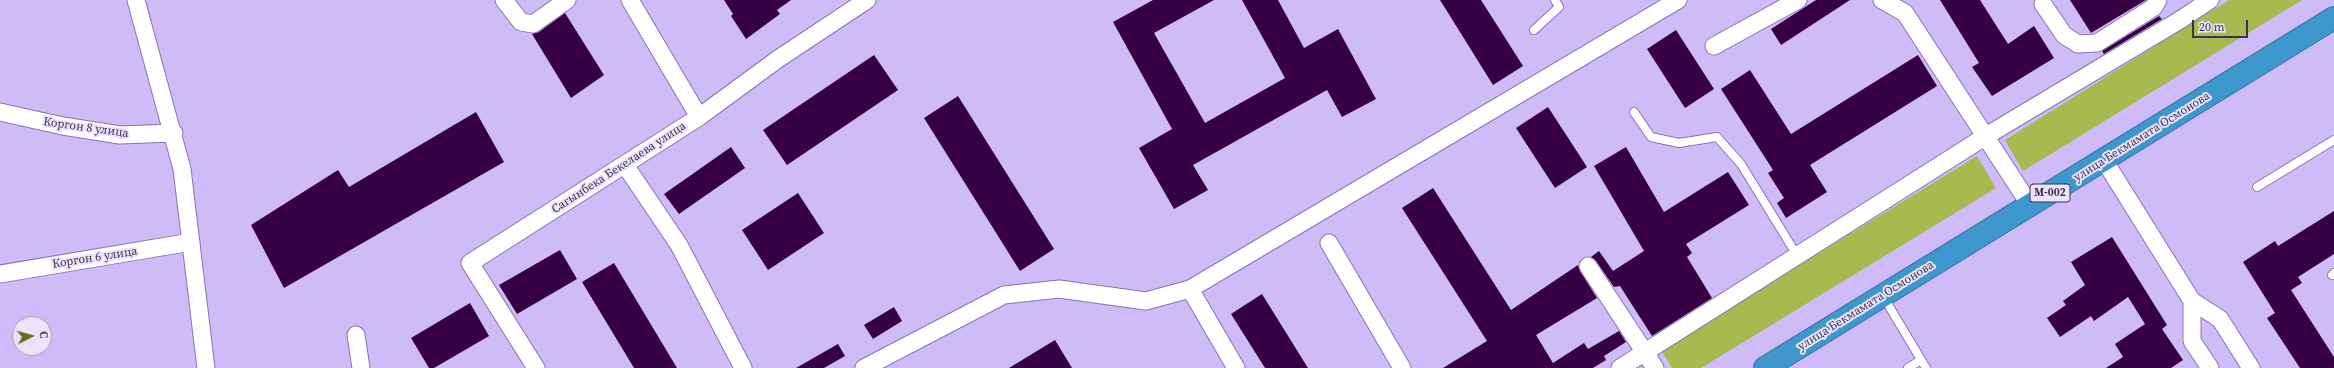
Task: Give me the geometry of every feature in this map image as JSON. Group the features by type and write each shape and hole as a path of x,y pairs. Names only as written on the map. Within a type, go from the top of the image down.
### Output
{"highway":[{"name":"улица Бекмамата Осмонова","path":"1765,368 2334,18"}],"street":[{"path":"136,0 174,134 182,169 206,368"},
{"path":"504,0 521,22 533,24 567,0"},
{"path":"630,0 699,117"},
{"name":"Сагынбека Бекелаева улица","path":"536,368 470,263 699,117 778,59 867,0"},
{"path":"864,368 1004,294 1059,289 1146,301 1190,289 1678,0"},
{"path":"1714,46 1798,0"},
{"path":"1882,0 1905,13 2030,205"},
{"path":"2043,4 2064,35 2078,44 2097,43 2154,7 2158,0"},
{"path":"1620,368 1798,257 1986,136 2180,20 2210,0"},
{"name":"Коргон 8 улица","path":"0,112 63,126 120,135 174,134"},
{"path":"2104,160 2192,302 2220,319 2251,368"},
{"path":"625,165 679,245 743,368"},
{"name":"Коргон 6 улица","path":"0,274 191,242"},
{"path":"1329,243 1402,368"},
{"path":"1588,266 1655,368"},
{"path":"1190,289 1236,368"},
{"path":"2192,302 2192,341 2210,368"},
{"path":"356,335 361,368"}],"lane":[{"path":"1534,30 1559,7 1555,0"},
{"path":"1634,112 1651,137 1678,143 1717,137 1740,164 1798,257"},
{"path":"2257,187 2334,140"},
{"path":"1882,296 1926,368"},
{"path":"1908,368 1921,360"}],"green space":[{"path":"2229,0 2302,0 2023,171 2005,140"},
{"path":"1977,156 1996,188 1701,368 1672,368 1661,350"}],"building":[{"path":"724,0 791,0 777,10 780,14 746,39 731,16 733,14"},
{"path":"1153,0 1214,0 1154,33 1205,123 1285,78 1242,0 1278,0 1304,48 1338,29 1376,99 1342,117 1327,90 1193,165 1208,190 1174,209 1139,148 1172,129 1113,22"},
{"path":"1440,0 1481,0 1523,66 1493,85"},
{"path":"1816,0 1850,0 1781,45 1771,29"},
{"path":"1940,0 1980,0 2008,44 2034,26 2054,58 1992,96 1972,67 1979,63"},
{"path":"2070,0 2146,0 2091,33"},
{"path":"565,13 604,75 571,98 532,34 539,32"},
{"path":"2159,16 2162,19 2104,54 2102,51"},
{"path":"1676,30 1714,89 1685,108 1647,49"},
{"path":"874,55 898,90 787,165 763,130"},
{"path":"1918,55 1937,86 1810,165 1827,192 1786,218 1777,203 1784,198 1768,173 1773,170 1721,89 1750,70 1791,134"},
{"path":"958,96 1054,249 1020,271 924,118"},
{"path":"1548,107 1587,167 1555,188 1516,128"},
{"path":"476,112 504,162 284,288 251,225 338,170 349,187"},
{"path":"731,147 745,168 679,214 664,194"},
{"path":"1626,147 1664,212 1728,172 1749,205 1686,244 1692,253 1687,257 1712,298 1652,336 1620,286 1614,287 1596,261 1591,257 1599,251 1613,271 1644,251 1594,166"},
{"path":"1433,188 1511,310 1578,265 1580,271 1597,298 1536,335 1553,363 1584,343 1588,349 1619,331 1626,342 1604,356 1606,360 1593,368 1443,368 1487,341 1402,208"},
{"path":"798,193 824,233 768,270 742,230"},
{"path":"2334,211 2334,254 2298,277 2302,283 2291,290 2334,357 2334,368 2300,368 2267,318 2275,313 2243,262 2275,241 2278,246"},
{"path":"2112,237 2167,325 2162,329 2183,360 2171,368 2106,368 2123,357 2115,344 2145,324 2128,297 2094,321 2091,316 2060,337 2047,318 2066,305 2063,301 2085,285 2071,262"},
{"path":"560,250 577,279 517,314 499,285"},
{"path":"614,263 677,368 634,368 582,282"},
{"path":"1262,294 1308,368 1265,368 1231,314"},
{"path":"470,303 489,336 434,368 429,368 411,338"},
{"path":"894,307 902,321 873,339 864,325"},
{"path":"1055,340 1072,368 1009,368"},
{"path":"838,344 845,356 824,368 796,368"}]}
